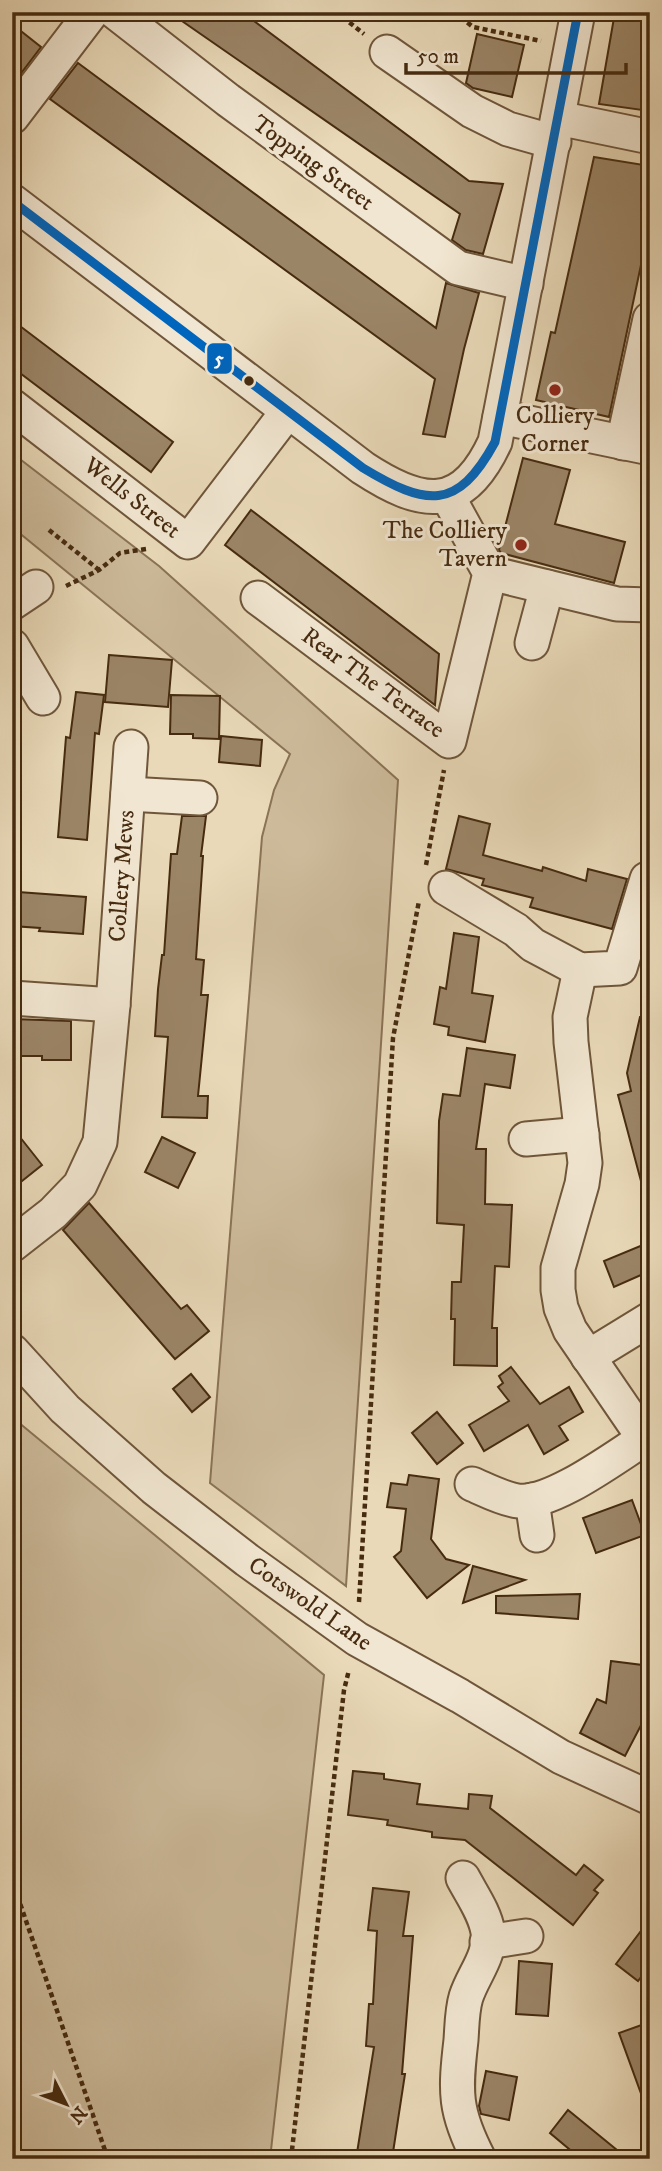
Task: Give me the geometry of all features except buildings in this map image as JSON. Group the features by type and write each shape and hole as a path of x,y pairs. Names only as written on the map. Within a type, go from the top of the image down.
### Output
{"street":[{"path":"12,117 92,12"},
{"name":"Topping Street","path":"115,12 228,100 458,268 526,284"},
{"path":"12,201 363,468 392,487 435,496 468,481 484,466 495,442 578,12"},
{"path":"387,52 472,111 508,129 650,137"},
{"path":"500,417 637,446 650,319"},
{"name":"Wells Street","path":"12,407 188,542 288,411"},
{"path":"435,496 490,573 617,604 650,605"},
{"name":"Rear The Terrace","path":"258,598 449,741 490,573"},
{"path":"532,643 547,587"},
{"path":"12,646 43,698"},
{"name":"Collery Mews","path":"12,1245 53,1213 80,1185 100,1143 113,1005 131,747"},
{"path":"128,794 200,798"},
{"path":"430,885 516,930 533,945 580,970 620,968 647,879"},
{"path":"472,1484 518,1501 532,1500 558,1492 647,1443 570,1330 561,1308 558,1290 558,1268 582,1184 585,1163 570,1017 580,970"},
{"path":"12,998 113,1005"},
{"path":"526,1139 582,1134"},
{"path":"588,1357 650,1319"},
{"name":"Cotswold Lane","path":"12,1351 65,1409 154,1488 247,1560 357,1639 460,1696 561,1757 650,1798"},
{"path":"532,1500 537,1535"},
{"path":"463,1878 483,1916 488,1933 486,1955 474,1975 465,2000 457,2082 459,2110 469,2139 480,2159"},
{"path":"488,1942 526,1936"}],"path":[{"path":"454,12 473,27 572,47"},
{"path":"49,530 99,570"},
{"path":"24,595 50,593 99,570 120,553 188,542"},
{"path":"291,2159 345,1690 357,1639 393,1038 430,885 449,741"},
{"path":"12,1880 108,2159"}],"shaded area":[{"path":"12,453 159,566 398,780 346,1586 210,1483 262,837 274,790 290,754 12,527"},
{"path":"12,1417 324,1675 270,2159 12,2159"}],"transit line":[{"name":"5","path":"12,201 363,468 385,481 422,495 438,496 453,491 467,481 481,465 495,442 578,12"}],"place":[{"name":"Colliery Corner","path":"555,390"},
{"name":"The Colliery Tavern","path":"521,545"}]}
